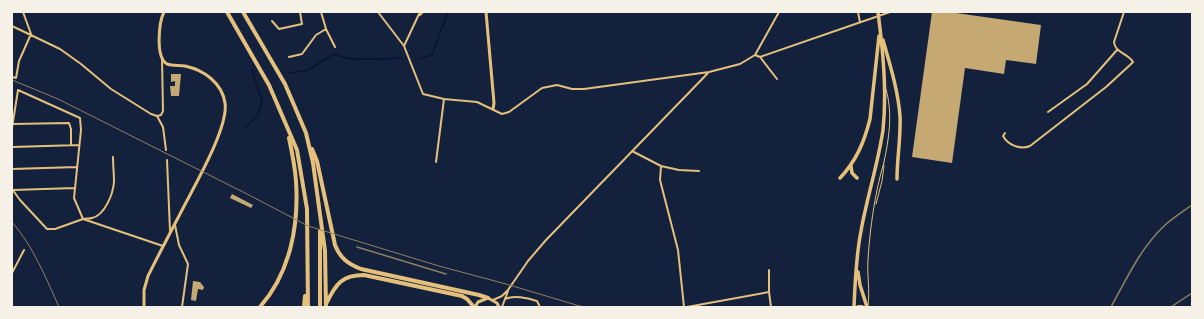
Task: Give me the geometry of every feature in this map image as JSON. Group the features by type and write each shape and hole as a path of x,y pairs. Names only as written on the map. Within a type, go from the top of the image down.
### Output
{"highway":[{"path":"227,12 269,84 288,132 297,150 307,209 308,307"},
{"path":"243,12 285,84 306,133 317,161 335,245 340,255 348,264 361,269 488,298"},
{"path":"867,307 860,285 858,266 862,230 884,129 886,101 878,12"},
{"path":"840,178 851,166 865,139 870,119 880,32"},
{"path":"880,32 894,81 900,115 897,179"},
{"path":"854,307 859,242 882,131 885,109 885,83"},
{"path":"260,307 270,295 284,269 292,241 296,213 296,180 288,132"},
{"path":"306,133 313,162 325,251 326,305"},
{"path":"851,166 852,173 856,178"},
{"path":"319,204 321,252 320,307"},
{"path":"326,305 333,290 340,281 351,276 364,275 462,296 467,298 474,307"},
{"path":"304,307 307,284"}],"main road":[{"path":"144,307 145,283 217,140 225,114 225,102 220,89 209,77 192,68 167,64 162,58 159,28 164,12"},
{"path":"486,12 494,103 492,109"},
{"path":"474,307 478,302 488,298 501,307"}],"street":[{"path":"12,76 16,78 19,61 31,34 23,12"},
{"path":"272,21 279,29 302,24 300,12"},
{"path":"321,12 326,29 335,47"},
{"path":"378,12 404,46 423,94 426,96 444,99 477,102 502,114 509,112 542,88 557,85 572,89 584,89 709,72 740,64 755,55 779,12"},
{"path":"404,46 418,13 420,15 423,12"},
{"path":"858,12 860,22"},
{"path":"760,57 890,12"},
{"path":"1005,133 1003,136 1006,141 1015,146 1024,148 1030,146 1106,87 1133,62 1114,47 1114,42 1124,12"},
{"path":"12,26 60,49 82,64 111,89 151,114 157,116 163,127 166,150"},
{"path":"289,57 302,54 316,35 326,29"},
{"path":"1048,112 1087,84 1117,50"},
{"path":"755,55 760,57 777,79"},
{"path":"157,116 161,115 163,111 162,58"},
{"path":"492,300 502,296 508,290 546,240 709,72"},
{"path":"12,128 18,90 80,118 81,122 74,198 83,219 163,246"},
{"path":"436,162 444,99"},
{"path":"13,124 69,123 71,129 71,146"},
{"path":"12,147 79,145"},
{"path":"632,151 661,166 699,172"},
{"path":"13,190 20,200 47,229 55,229 83,219 93,218 101,212 113,190 113,157"},
{"path":"167,160 170,231"},
{"path":"661,166 660,180 678,250 684,307"},
{"path":"12,169 77,167"},
{"path":"13,190 75,188"},
{"path":"175,224 179,245 188,264 182,307"},
{"path":"12,273 24,250"},
{"path":"769,270 771,307"},
{"path":"501,307 506,299 508,290"},
{"path":"687,307 769,292"},
{"path":"506,299 514,296 537,301 540,307"}],"lane":[{"path":"875,207 880,192 890,126 889,101 885,83"},
{"path":"867,307 869,296 868,260 876,192 884,162"}],"building":[{"path":"932,12 949,12 1041,25 1036,64 1006,60 1004,74 965,68 952,163 912,157"},
{"path":"171,74 181,74 179,96 171,96 170,86 175,86 175,81 171,82"},
{"path":"232,194 253,205 251,208 230,198"},
{"path":"193,281 200,282 204,287 203,290 198,289 196,301 191,300"}],"waterway":[{"path":"418,59 432,55 448,12"},
{"path":"289,73 308,70 334,54 342,57 359,59 401,58"},
{"path":"246,127 258,115 262,101 252,70"}],"tram line":[{"path":"12,80 58,99 308,226 439,266 583,307"},
{"path":"12,222 20,231 33,252 59,307"}],"railway":[{"path":"1111,307 1147,245 1166,224 1192,205"},
{"path":"357,247 446,274"},
{"path":"1171,307 1192,293"}]}
